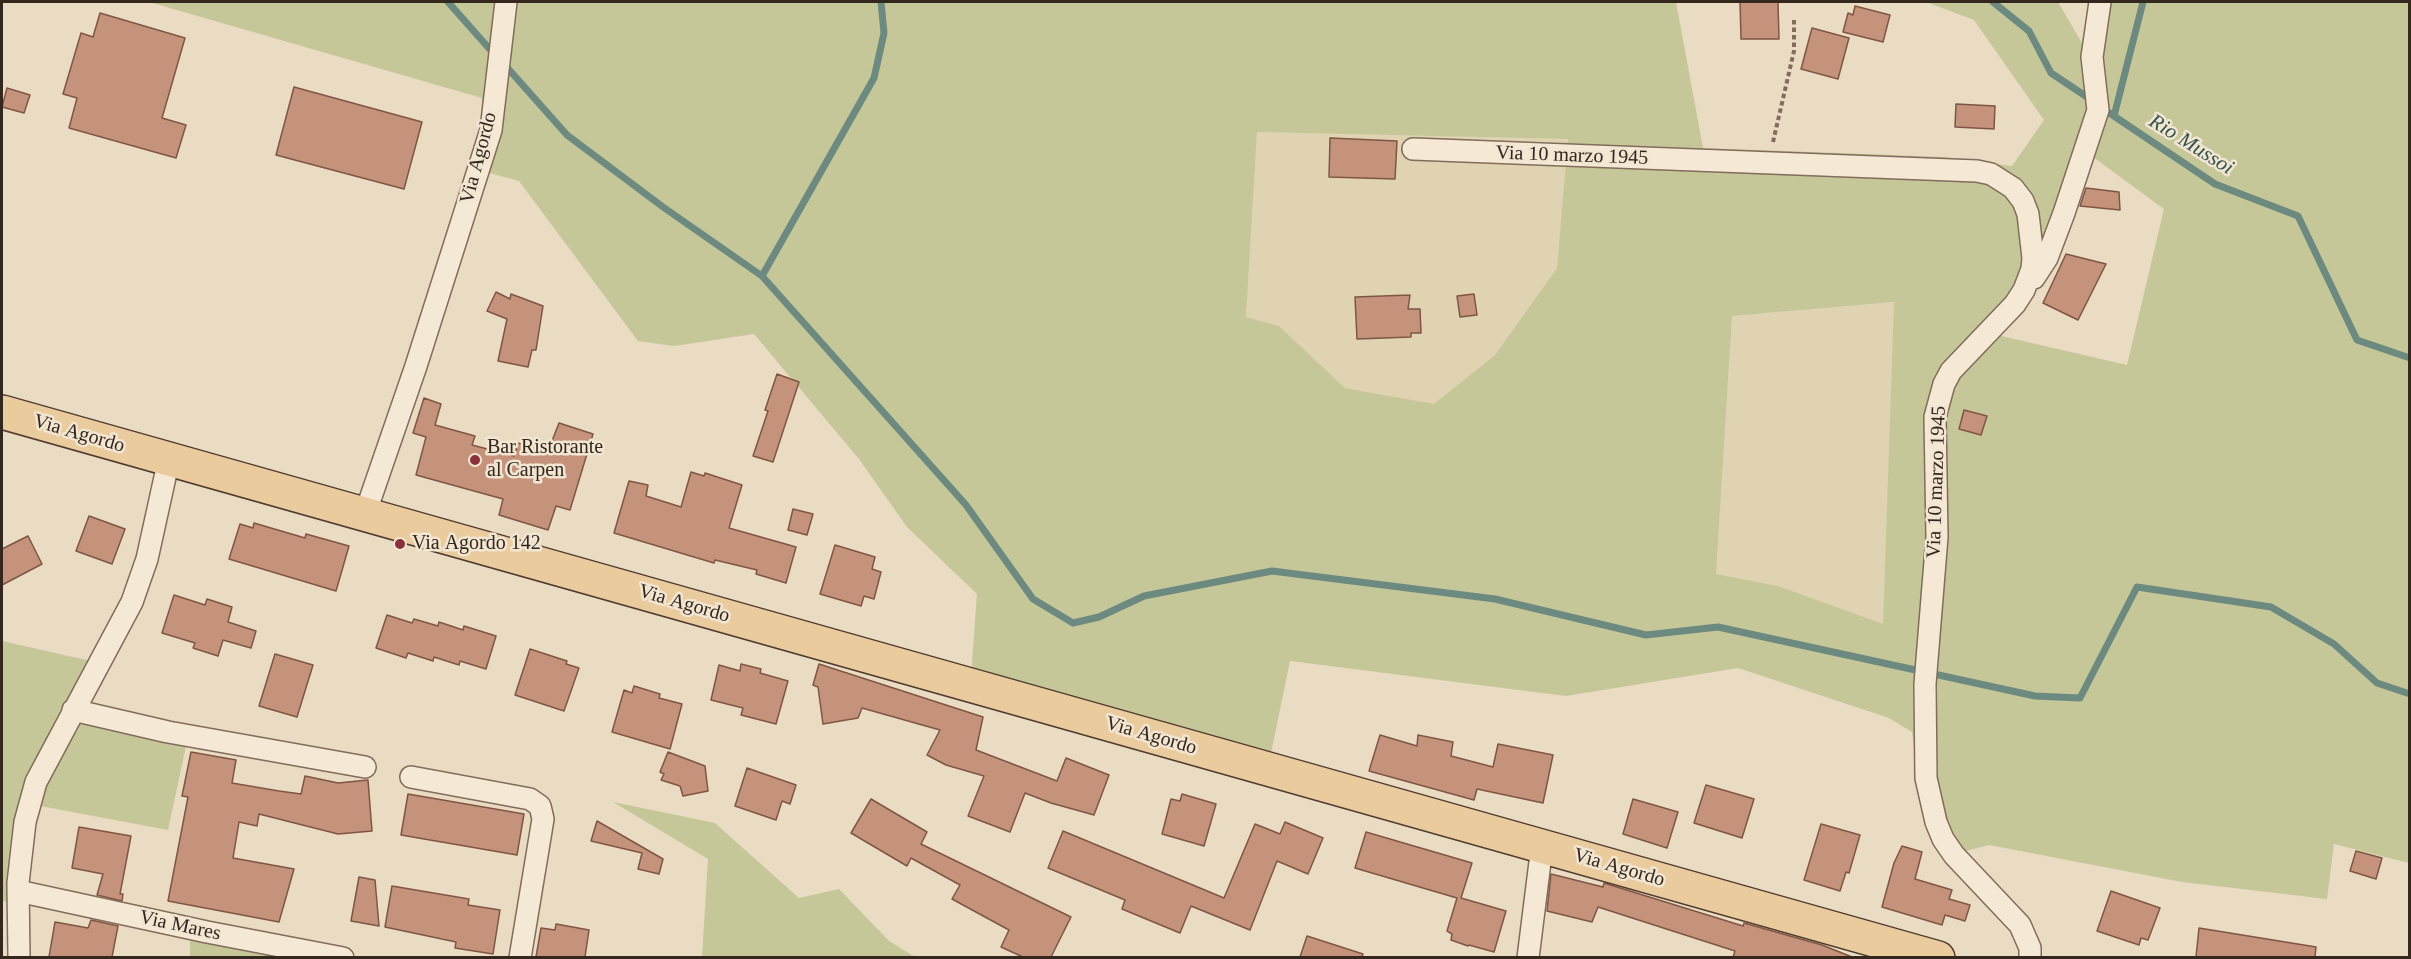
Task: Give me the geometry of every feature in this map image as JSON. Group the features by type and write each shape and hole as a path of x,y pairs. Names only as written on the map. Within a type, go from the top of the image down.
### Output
{"main road":[{"name":"Via Agordo","path":"2,412 1938,957"}],"street":[{"name":"Via Agordo","path":"365,514 416,366 491,130 506,2"},
{"path":"2024,290 2038,274 2047,258 2097,102 2092,57 2100,2"},
{"name":"Via 10 marzo 1945","path":"1413,149 1977,171 2003,180 2023,201 2028,214 2033,258 2024,290 2003,319 1962,357 1951,371 1938,401 1935,417 1936,537 1925,684 1926,778 1936,822 1954,855 2020,925 2030,948 2030,957"},
{"path":"19,957 18,891 25,822 36,783 132,602 147,559 169,459"},
{"path":"73,710 168,732 365,767"},
{"path":"411,777 530,799 540,806 543,819 520,957"},
{"path":"1527,957 1542,846"},
{"name":"Via Mares","path":"18,891 207,932 343,957"}],"path":[{"path":"1767,164 1794,51 1794,20"}],"shaded area":[{"path":"1257,132 1569,139 1557,268 1495,355 1434,405 1345,388 1279,326 1246,317"},
{"path":"1895,302 1883,625 1778,586 1716,574 1732,316"}],"green space":[{"path":"149,2 1676,2 1703,148 1945,157 2012,166 2044,120 1974,20 1926,2 2058,2 2082,43 2092,2 2409,2 2409,863 2334,844 2327,899 2182,882 1989,845 1947,856 1922,806 1912,732 1889,718 1738,668 1566,696 1290,661 1270,758 971,676 977,594 907,527 859,459 754,334 674,346 638,341 519,181 471,168 482,131 482,98","holes":["1257,132 1568,139 1557,268 1495,355 1434,404 1345,388 1279,326 1246,317","2089,154 2164,209 2127,365 1997,335","1894,302 1883,624 1778,586 1716,574 1732,316"]},
{"path":"2,641 91,661 66,704 189,732 168,830 19,802 12,837 13,902 2,901"},
{"path":"613,802 715,823 799,898 839,889 889,941 915,957 702,957 708,859"},
{"path":"190,937 297,957 190,957"}],"building":[{"path":"1740,2 1778,2 1779,39 1741,39"},
{"path":"1855,6 1890,15 1883,42 1843,32 1848,13 1853,15"},
{"path":"100,13 185,38 162,118 186,125 176,158 69,128 77,98 63,94 81,33 93,37"},
{"path":"1812,28 1849,38 1838,79 1801,69"},
{"path":"294,87 422,122 404,189 276,155"},
{"path":"7,88 30,95 24,113 2,107"},
{"path":"1956,104 1995,106 1994,129 1955,127"},
{"path":"1330,138 1397,141 1395,179 1329,177"},
{"path":"2086,188 2119,192 2120,210 2080,206"},
{"path":"2066,254 2106,264 2078,320 2043,303"},
{"path":"496,292 510,299 511,294 543,306 536,350 532,350 528,367 498,361 507,319 487,311"},
{"path":"1474,294 1477,315 1460,317 1457,296"},
{"path":"1410,295 1408,309 1420,309 1421,333 1411,333 1411,337 1357,339 1355,297"},
{"path":"777,374 799,382 773,462 753,456"},
{"path":"424,398 441,404 435,425 475,436 472,445 514,456 518,443 527,446 529,439 550,446 559,423 593,434 570,510 556,506 548,530 499,515 503,499 416,475 426,437 413,433"},
{"path":"1964,410 1987,416 1981,435 1959,429"},
{"path":"691,472 704,476 705,473 742,485 729,528 796,547 786,583 756,574 757,570 715,560 714,563 614,533 629,481 648,485 646,496 681,507"},
{"path":"793,509 813,514 807,535 788,530"},
{"path":"89,516 125,529 112,564 76,551"},
{"path":"254,523 305,538 306,534 349,546 336,591 229,559 240,524 253,528"},
{"path":"28,536 42,564 2,585 2,549"},
{"path":"835,545 875,557 872,569 881,572 874,599 864,596 861,606 820,594"},
{"path":"174,595 205,605 207,599 232,607 228,622 256,631 251,648 223,640 218,656 193,648 195,643 162,633"},
{"path":"387,615 412,623 414,619 438,626 439,622 463,630 464,626 496,636 486,669 460,661 459,665 434,657 433,661 408,653 406,658 376,648"},
{"path":"530,649 567,661 566,664 579,668 564,711 515,695"},
{"path":"275,654 313,665 297,717 259,706"},
{"path":"741,664 761,669 760,673 788,681 776,724 741,715 743,708 711,700 719,665 740,671"},
{"path":"819,664 983,717 976,750 1057,781 1066,758 1109,775 1094,815 1025,793 1010,832 968,816 984,776 946,765 927,755 940,730 862,708 858,718 823,724 818,687 813,685"},
{"path":"634,686 660,694 659,698 682,704 670,749 612,732 624,690 632,693"},
{"path":"1380,735 1417,746 1418,735 1453,742 1451,756 1493,767 1498,744 1553,755 1543,803 1477,789 1474,800 1369,771"},
{"path":"191,752 236,760 232,783 279,791 301,794 305,776 338,783 368,780 372,831 338,834 259,814 257,826 239,822 233,858 294,869 279,922 168,901 188,797 182,796"},
{"path":"668,752 705,766 708,791 683,796 680,786 661,780 664,774 660,772"},
{"path":"747,768 796,785 790,804 782,801 776,820 735,806"},
{"path":"1706,785 1754,799 1742,838 1694,823"},
{"path":"408,794 524,814 517,855 401,835"},
{"path":"1182,794 1216,804 1204,846 1162,834 1171,799 1180,801"},
{"path":"871,799 927,832 921,844 1071,917 1051,957 1023,957 1001,947 1009,930 952,899 960,885 911,858 907,866 851,833"},
{"path":"1633,799 1678,812 1667,848 1623,834"},
{"path":"597,821 663,859 659,874 638,869 642,853 591,841"},
{"path":"1285,822 1323,838 1308,874 1277,861 1250,930 1191,906 1180,933 1122,909 1125,900 1048,868 1063,831 1224,898 1255,824 1280,834"},
{"path":"1821,824 1860,835 1849,873 1846,872 1840,891 1804,880"},
{"path":"79,827 131,836 120,894 123,894 122,901 97,895 103,874 72,868"},
{"path":"1366,832 1472,863 1461,898 1506,911 1494,952 1451,940 1452,934 1447,931 1457,898 1355,868"},
{"path":"1902,846 1922,852 1915,879 1952,890 1949,899 1970,905 1965,921 1945,915 1942,925 1882,907 1894,863"},
{"path":"2356,851 2382,858 2376,879 2350,871"},
{"path":"1551,874 1603,887 1604,883 1743,926 1744,923 1822,945 1852,957 1733,957 1735,951 1598,907 1592,922 1547,911"},
{"path":"359,877 375,880 379,926 351,921"},
{"path":"392,886 469,899 468,905 500,910 493,954 455,948 456,942 385,927"},
{"path":"2111,891 2160,908 2148,940 2141,938 2139,945 2097,931"},
{"path":"91,920 118,926 112,957 49,957 55,922 88,928"},
{"path":"556,924 589,930 585,957 536,957 541,928 555,930"},
{"path":"2199,928 2316,947 2315,957 2196,957"},
{"path":"1307,936 1363,954 1362,957 1300,957"}],"waterway":[{"path":"448,2 494,54"},
{"path":"762,276 874,78 884,33 881,2"},
{"name":"Rio Mussoi","path":"1993,2 2029,31 2051,73 2093,101"},
{"path":"2114,116 2143,2"},
{"path":"504,64 567,135 663,207 762,276 966,505 1033,599 1073,623 1099,617 1144,596 1272,571 1495,599 1646,635 1718,627 2035,696 2080,698 2137,587 2271,607 2334,644 2377,683 2410,694"},
{"name":"Rio Mussoi","path":"2102,108 2215,184 2298,216 2357,340 2410,358"}],"place":[{"name":"Bar Ristorante al Carpen","path":"475,460"},
{"name":"Via Agordo 142","path":"400,544"}]}
